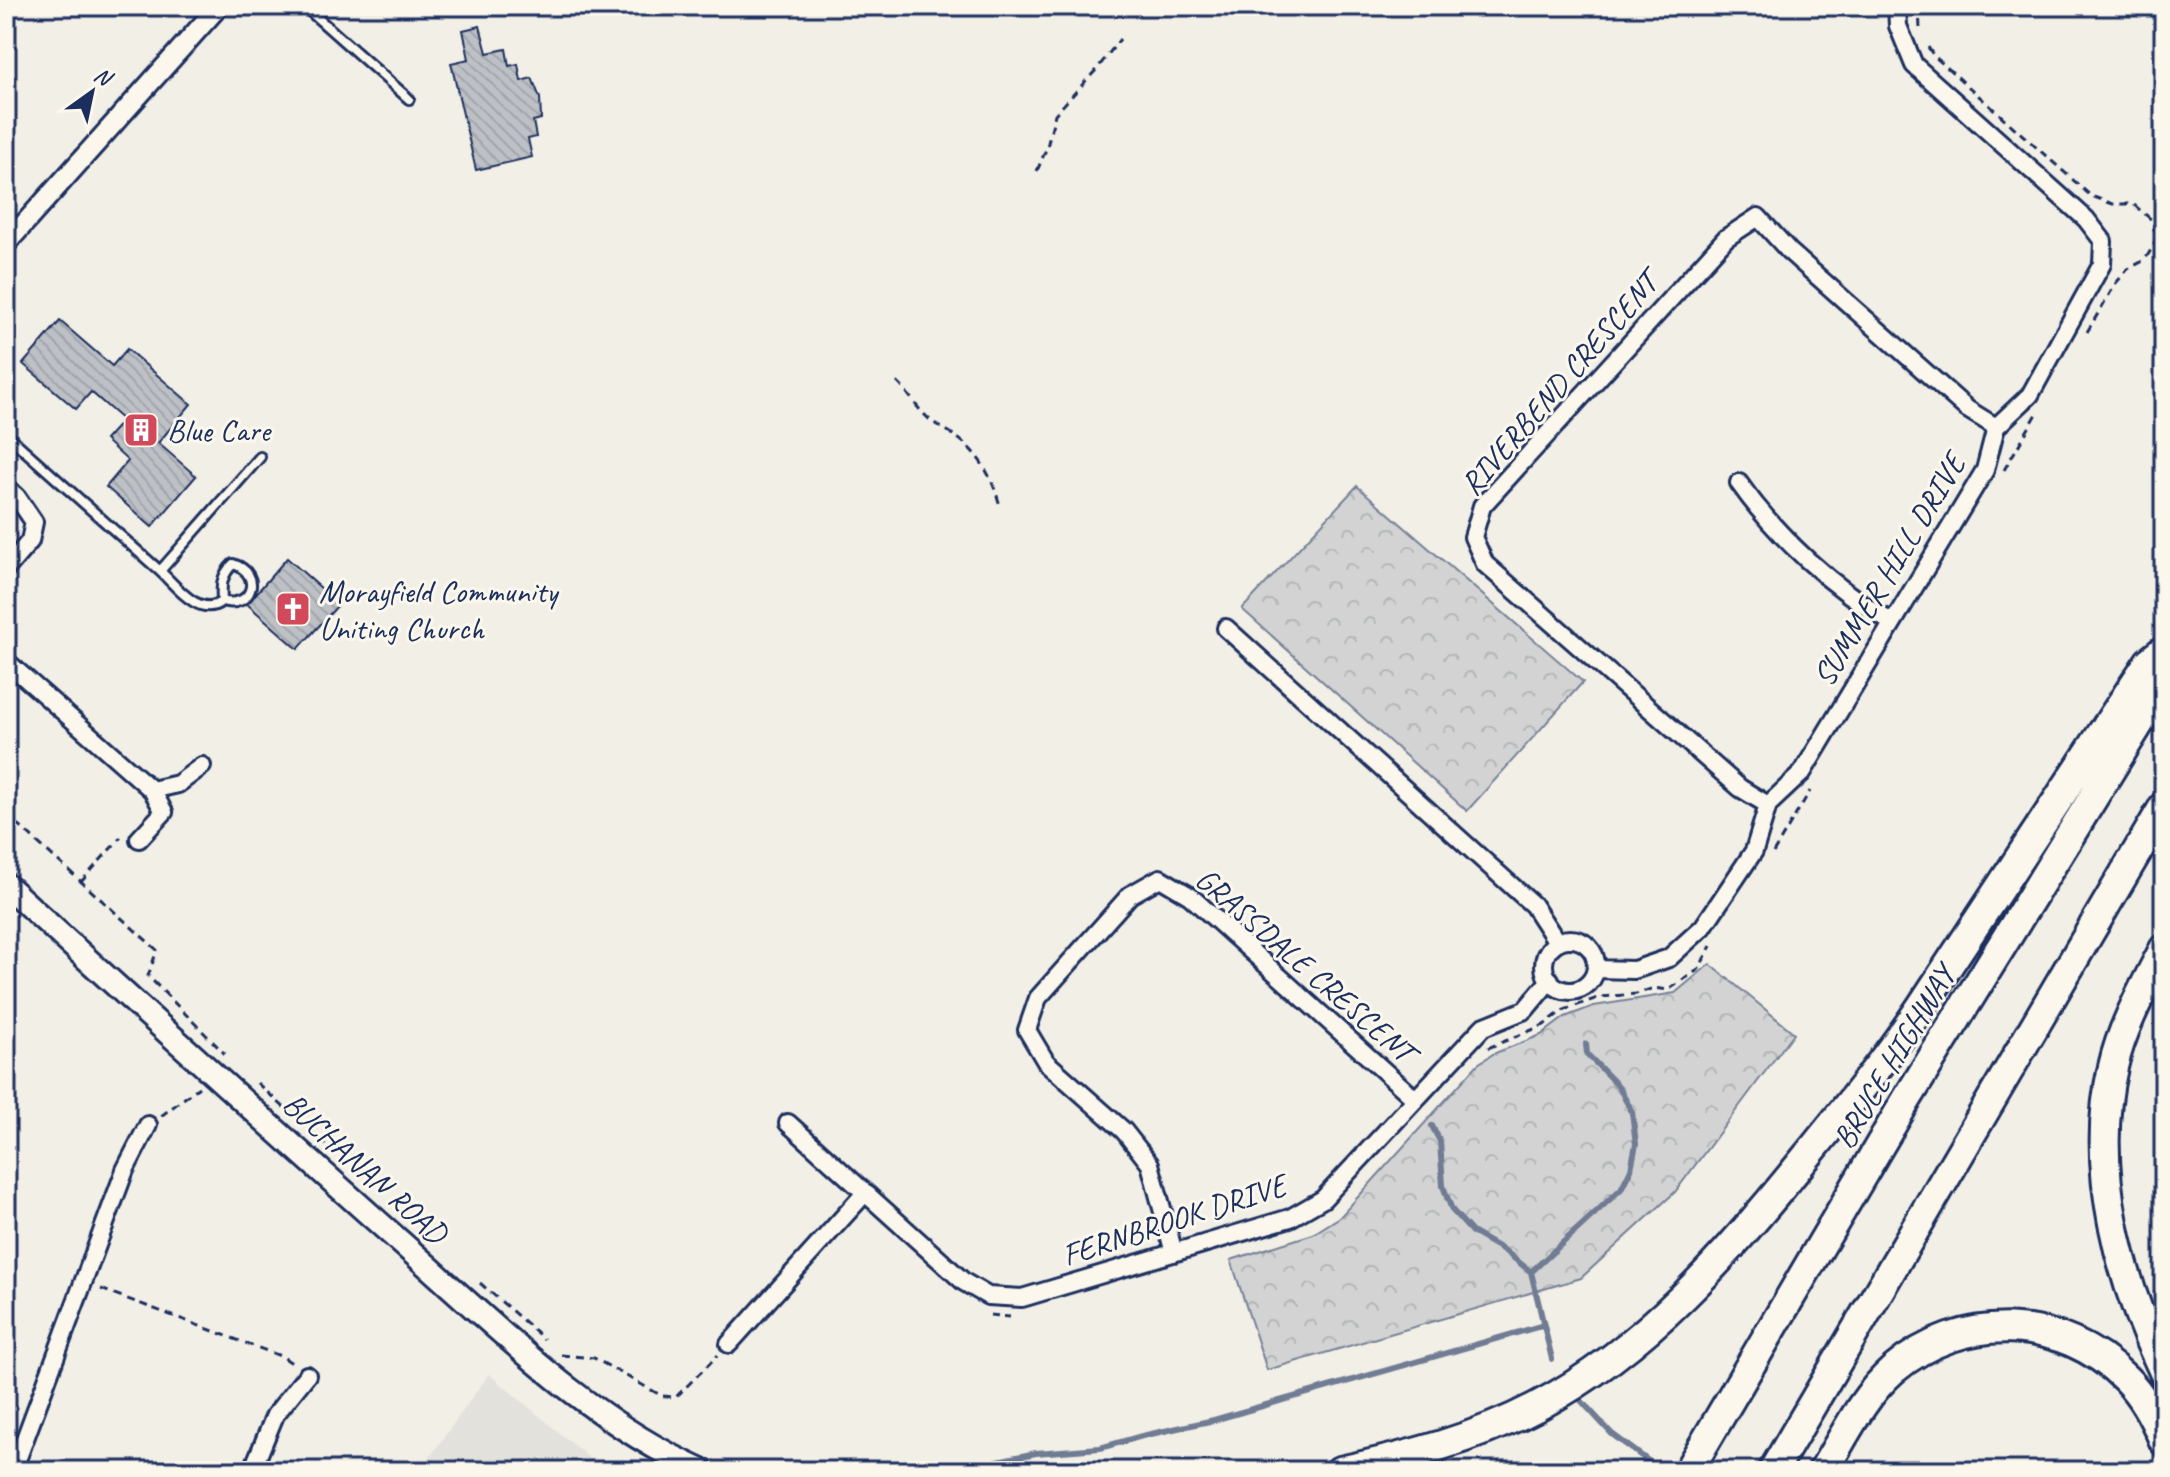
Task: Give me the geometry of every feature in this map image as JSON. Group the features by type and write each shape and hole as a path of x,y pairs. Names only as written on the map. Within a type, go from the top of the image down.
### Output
{"highway":[{"path":"1340,1471 1456,1441 1535,1408 1597,1370 1650,1329 1681,1299 1771,1201 1883,1060 2149,662 2164,650"},
{"name":"BRUCE HIGHWAY","path":"1688,1471 1907,1099 2164,683"},
{"path":"1773,1471 2164,806"},
{"path":"2164,949 2128,1021 2113,1067 2106,1115 2106,1161 2111,1210 2131,1295 2164,1372"},
{"path":"1823,1471 1860,1409 1891,1372 1911,1356 1947,1337 1977,1329 2032,1329 2060,1337 2101,1357 2137,1392 2155,1419 2164,1441"}],"main road":[{"name":"BUCHANAN ROAD","path":"6,885 560,1384 642,1441 702,1471"}],"street":[{"path":"6,244 219,6"},
{"name":"SUMMER HILL DRIVE","path":"1596,969 1634,970 1669,958 1703,927 1754,851 1768,805 1802,773 1985,470 1996,427 2030,395 2102,264 2103,241 2086,219 1914,65 1898,26 1897,6"},
{"name":"RIVERBEND CRESCENT","path":"1768,805 1740,788 1485,564 1473,537 1482,506 1726,238 1758,217 1789,251 1967,409 1996,427"},
{"path":"1739,483 1761,514 1855,601 1891,622"},
{"path":"6,487 34,522 30,541 6,569"},
{"path":"1226,628 1533,905 1557,942"},
{"path":"6,661 152,790 164,812 131,837"},
{"path":"152,790 178,784 202,766"},
{"name":"GRASSDALE CRESCENT","path":"1174,1253 1150,1164 1124,1131 1046,1062 1027,1030 1038,998 1130,895 1160,878 1190,896 1414,1098"},
{"path":"1577,940 1586,944 1595,958 1596,969 1587,985 1563,990 1550,980 1545,959 1557,942 1577,940"},
{"name":"FERNBROOK DRIVE","path":"788,1123 964,1282 988,1296 1022,1298 1290,1218 1323,1199 1483,1027 1525,1010 1550,980"},
{"path":"13,1471 125,1170 148,1125"},
{"path":"729,1344 865,1193"},
{"path":"252,1471 275,1415 307,1375"}],"lane":[{"path":"304,6 409,99"},
{"path":"6,434 188,598 206,609 214,608 222,601"},
{"path":"160,571 260,457"},
{"path":"233,564 242,567 252,585 249,594 242,601 232,604 222,601 224,573 233,564"}],"path":[{"path":"1919,6 1921,37"},
{"path":"1037,171 1055,114 1120,39"},
{"path":"1927,46 1933,55 2091,196 2113,204 2133,204 2153,221 2156,241 2145,260 2128,269 2116,283 2085,335"},
{"path":"897,382 909,392 925,416 954,435 976,455 994,481 1000,506"},
{"path":"1998,479 2038,414"},
{"path":"1766,865 1814,785"},
{"path":"6,814 157,950 148,976 226,1055"},
{"path":"81,882 131,837"},
{"path":"1487,1049 1544,1025 1562,1011 1600,997 1636,994 1654,988 1668,990 1698,970 1714,942"},
{"path":"249,1076 341,1158"},
{"path":"148,1125 199,1087"},
{"path":"83,1282 283,1357 307,1375"},
{"path":"479,1283 563,1356 594,1358 662,1396 676,1397 729,1344"},
{"path":"978,1313 1003,1318 1015,1316"}],"shaded area":[{"path":"489,1374 605,1471 420,1471"}],"green space":[{"path":"1357,486 1583,682 1467,811 1242,609"},
{"path":"1710,964 1794,1033 1675,1192 1581,1278 1267,1370 1231,1260 1313,1234 1340,1217 1478,1064 1493,1054 1541,1035 1565,1017 1594,1006 1675,993"}],"building":[{"path":"480,26 487,53 506,49 509,66 518,64 521,81 532,78 540,98 541,119 533,121 536,137 528,139 532,157 476,170 451,63 469,59 463,30"},
{"name":"Blue Care","path":"60,321 112,366 127,349 191,404 158,443 196,476 152,527 106,487 128,461 105,440 123,420 91,392 76,409 23,364"},
{"path":"287,558 339,604 298,649 247,604"}],"waterway":[{"path":"1531,1272 1621,1189 1631,1169 1636,1144 1632,1112 1619,1087 1587,1054 1586,1044"},
{"path":"1432,1126 1440,1141 1443,1186 1452,1210 1472,1232 1505,1251 1531,1272 1552,1359"},
{"path":"971,1471 979,1465 1007,1459 1036,1453 1100,1448 1214,1420 1544,1325"},
{"path":"1575,1394 1612,1434 1655,1466"}],"place":[{"name":"Blue Care","path":"141,430"},
{"name":"Morayfield Community Uniting Church","path":"293,609"}]}
